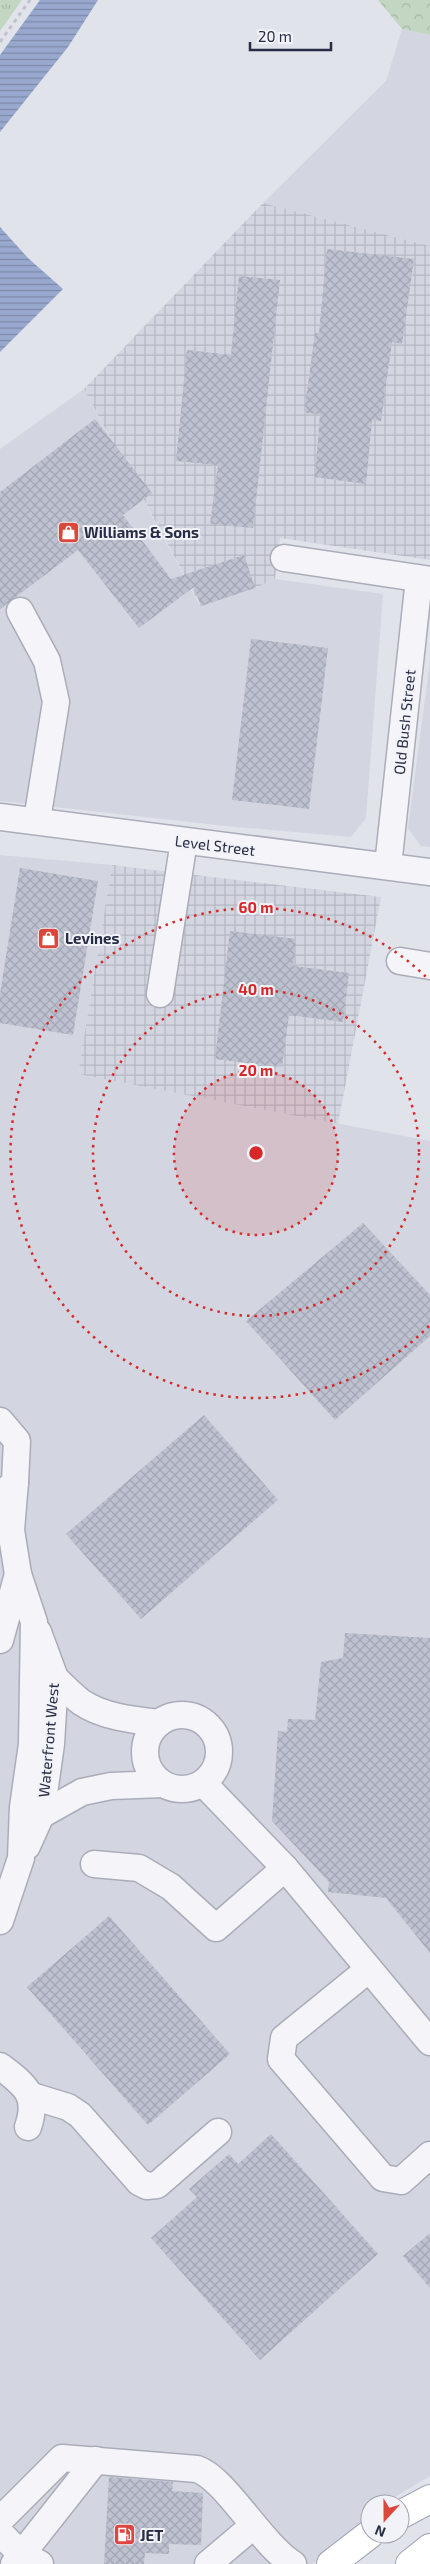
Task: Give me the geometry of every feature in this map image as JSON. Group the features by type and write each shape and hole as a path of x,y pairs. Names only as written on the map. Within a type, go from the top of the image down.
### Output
{"main road":[{"path":"410,2510 430,2499"},
{"path":"331,2564 360,2542"},
{"path":"410,2564 430,2548"}],"street":[{"name":"Old Bush Street","path":"284,558 425,580 388,866"},
{"path":"20,611 46,661 56,702 37,820"},
{"name":"Level Street","path":"0,817 37,820 184,841 430,872"},
{"path":"160,994 184,841"},
{"path":"400,961 430,966"},
{"name":"Waterfront West","path":"0,1422 17,1442 8,1490 11,1530 18,1574 55,1678 51,1744 41,1815 1,1909"},
{"name":"Waterfront West","path":"0,1546 18,1574"},
{"path":"0,1640 18,1574"},
{"name":"Waterfront West","path":"22,1858 23,1807 32,1744 34,1622"},
{"path":"55,1678 81,1701 95,1710 117,1716 159,1723"},
{"path":"192,1716 203,1721 213,1731 219,1745 218,1759 213,1772 203,1782 190,1788 176,1789 163,1784 152,1774 146,1754 150,1734 159,1723 169,1717 192,1716"},
{"path":"203,1782 285,1868 430,2042"},
{"path":"41,1815 82,1792 111,1786 163,1784"},
{"path":"94,1864 139,1868 171,1888 216,1928 285,1868"},
{"path":"368,1969 284,2038 281,2059 383,2178 400,2181 430,2155"},
{"path":"0,2066 32,2096 68,2107 80,2115 139,2182 147,2186 157,2185 218,2132"},
{"path":"28,2127 34,2110 32,2096"},
{"path":"0,2520 62,2458 205,2471 253,2526 282,2556 293,2564"},
{"path":"0,2533 25,2561 96,2460"},
{"path":"208,2564 253,2526"}],"path":[{"path":"0,42 30,0"}],"shaded area":[{"path":"402,29 430,35 430,246 263,203 386,81"},
{"path":"263,203 430,246 430,560 280,538 275,579 255,588 201,606 84,389"},
{"path":"84,389 200,606 255,588 275,579 383,594 366,818 351,837 226,826 0,801 0,449"},
{"path":"430,661 430,847 421,846 408,828"},
{"path":"0,855 112,865 78,1074 430,1141 430,2476 400,2494 360,2494 360,2524 313,2564 0,2564"},
{"path":"112,865 381,897 338,1124 78,1074"}],"green space":[{"path":"0,0 22,0 0,31"},
{"path":"378,0 430,0 430,35 402,29"}],"water":[{"path":"40,0 98,0 68,47 0,132 0,55"},
{"path":"0,227 28,258 63,289 0,352"}],"building":[{"path":"327,249 414,259 402,344 392,342 381,421 372,420 366,484 315,477 320,414 304,413 315,333 319,333"},
{"path":"239,276 280,280 253,528 210,524 218,465 176,461 187,350 231,355"},
{"name":"Williams & Sons","path":"95,419 152,493 123,515 171,579 244,555 255,588 201,606 194,587 139,628 78,550 0,609 0,492"},
{"path":"251,639 328,648 309,809 232,800"},
{"name":"Levines","path":"20,868 98,881 73,1035 0,1023 0,994"},
{"path":"230,931 296,939 293,966 349,973 343,1022 289,1015 282,1067 215,1059"},
{"path":"363,1223 430,1295 430,1336 335,1420 246,1321"},
{"path":"204,1415 278,1500 141,1619 66,1534"},
{"path":"345,1633 430,1638 430,1953 386,1898 328,1892 329,1882 272,1821 278,1731 287,1732 288,1719 315,1720 321,1662 343,1658"},
{"path":"109,1916 230,2054 148,2125 27,1987"},
{"path":"271,2134 378,2254 260,2360 151,2238 197,2197 189,2189 229,2154 238,2164"},
{"path":"430,2233 430,2288 403,2256"},
{"path":"109,2477 173,2482 172,2491 203,2493 201,2545 169,2544 169,2554 145,2553 144,2564 104,2564"}],"place":[{"name":"Williams & Sons","path":"68,532"},
{"name":"Levines","path":"49,938"},
{"name":"JET","path":"124,2535"}]}
